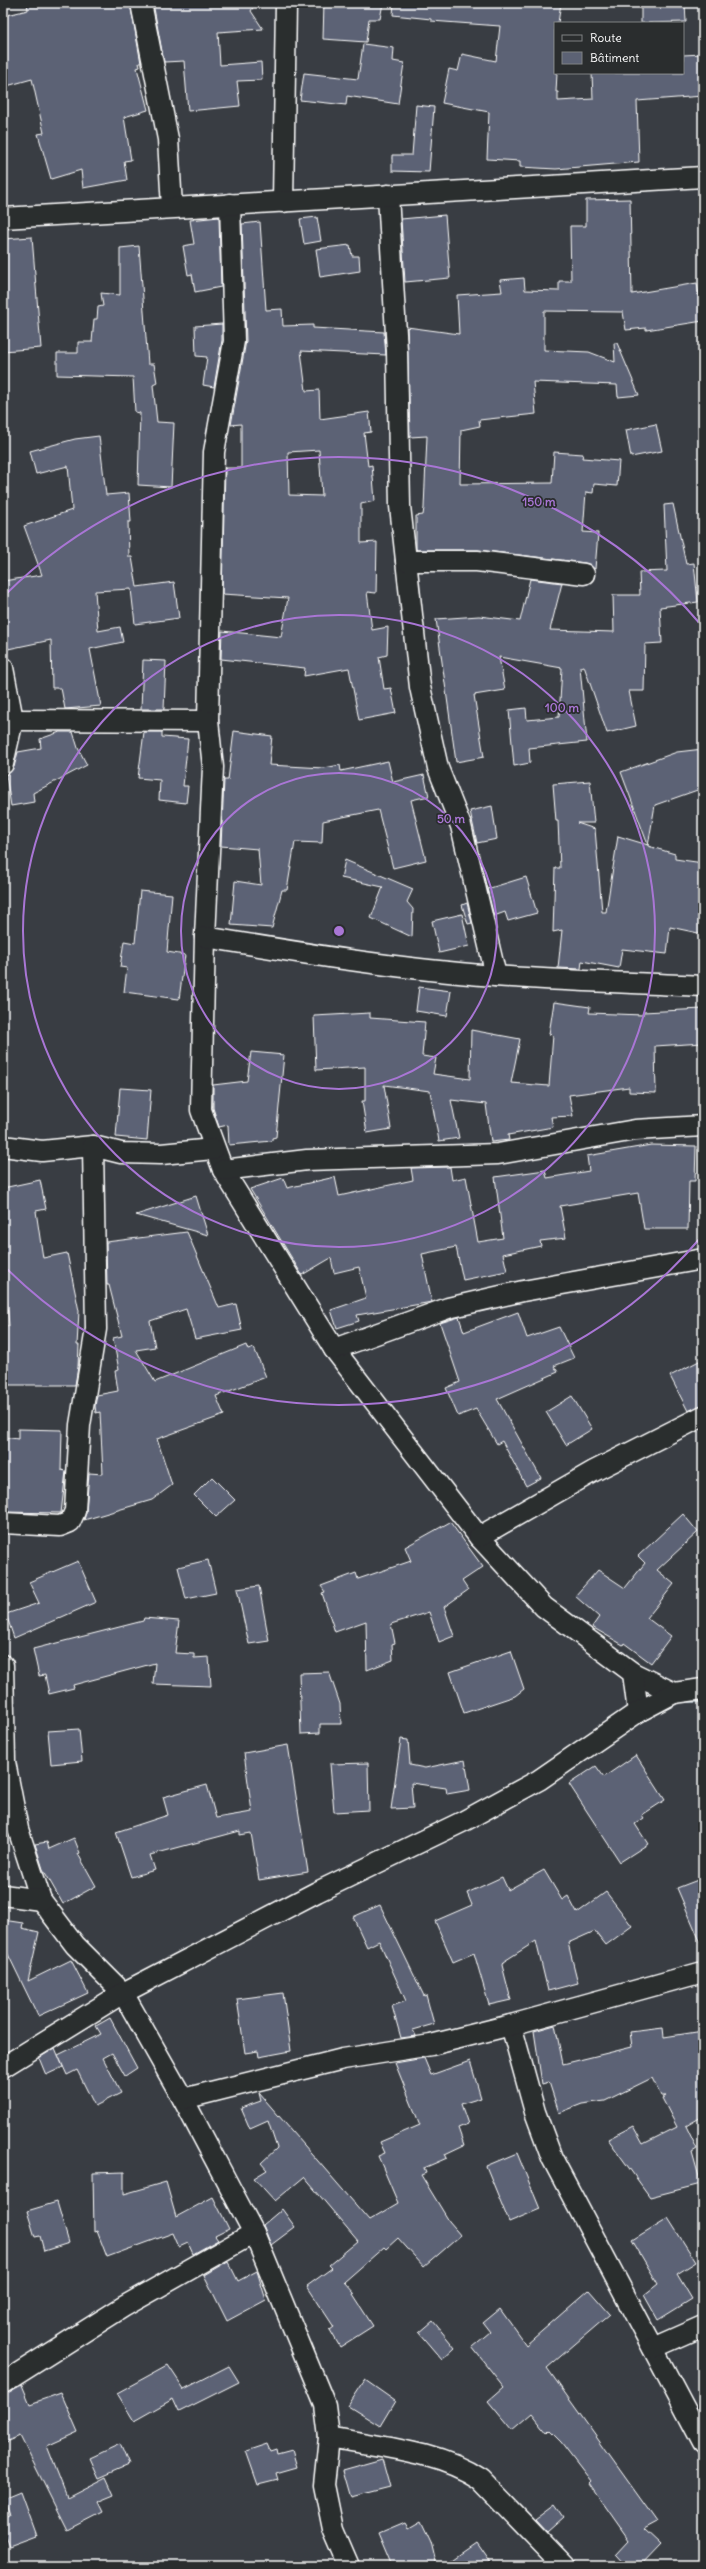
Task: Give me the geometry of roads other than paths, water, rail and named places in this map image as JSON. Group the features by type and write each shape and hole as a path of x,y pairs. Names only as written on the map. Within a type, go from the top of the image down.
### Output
{"street":[{"path":"141,3 168,139 172,207"},
{"path":"283,202 286,3"},
{"path":"3,218 703,177"},
{"path":"388,195 397,351 400,506 420,687 438,768 461,826 496,976"},
{"path":"230,204 234,341 214,452 208,721 212,767 204,937 201,1110 213,1149 222,1170 334,1350 479,1537 544,1607 633,1673 674,1693"},
{"path":"406,561 477,561 584,574"},
{"path":"3,668 13,720 3,764"},
{"path":"13,720 208,721"},
{"path":"204,937 295,952 496,976 703,986"},
{"path":"222,1170 307,1160 498,1154 635,1130 703,1126"},
{"path":"3,1146 42,1151 93,1146 121,1153 161,1154 213,1149"},
{"path":"3,1523 60,1526 70,1522 75,1511 80,1425 96,1329 93,1146"},
{"path":"334,1350 448,1308 523,1291 703,1259"},
{"path":"479,1537 594,1471 703,1416"},
{"path":"3,1665 5,1762 18,1829 41,1900 75,1945 123,1992 183,2099 254,2233 325,2405 329,2437 324,2485 333,2529 349,2566"},
{"path":"633,1673 638,1712"},
{"path":"3,2067 123,1992 317,1892 485,1810 539,1780 638,1712 674,1693 703,1689"},
{"path":"3,1895 41,1900"},
{"path":"183,2099 343,2059 431,2045 511,2025 703,1972"},
{"path":"511,2025 535,2112 552,2158 703,2443"},
{"path":"3,2383 123,2307 254,2233"},
{"path":"653,2348 703,2326"},
{"path":"329,2437 430,2458 464,2468 480,2479 564,2566"}],"waterway":[{"path":"689,1700 703,1700"}]}
